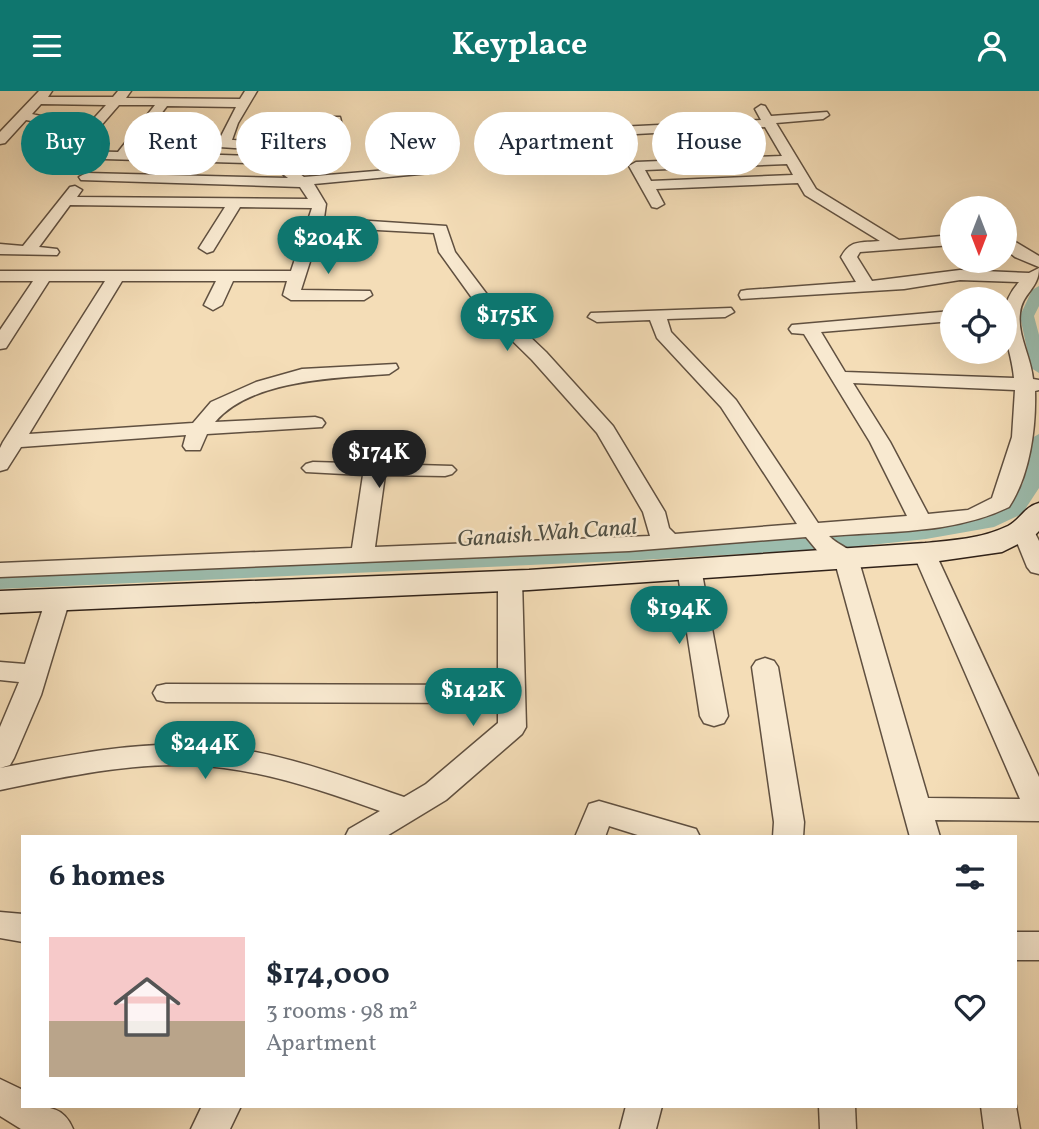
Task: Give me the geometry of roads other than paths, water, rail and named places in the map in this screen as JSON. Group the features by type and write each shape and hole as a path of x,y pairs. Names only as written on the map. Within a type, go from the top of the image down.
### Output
{"street":[{"path":"106,112 125,91"},
{"path":"239,112 251,91"},
{"path":"0,141 5,129 29,105 244,103"},
{"path":"122,156 162,104"},
{"path":"823,115 766,117 774,144 790,160 810,192 894,243"},
{"path":"236,116 224,144 236,144"},
{"path":"110,155 236,158"},
{"path":"657,204 636,166 790,160"},
{"path":"294,175 303,182 318,213 291,295 364,295"},
{"path":"27,251 86,177 303,182 371,175"},
{"path":"647,185 800,179"},
{"path":"67,201 235,204 440,229 447,252 486,306 539,356 606,430 654,512 658,531 669,540"},
{"path":"207,248 235,204"},
{"path":"867,288 849,257 853,253 852,249 940,241"},
{"path":"0,249 51,253"},
{"path":"1017,251 1037,271"},
{"path":"1017,270 1037,271"},
{"path":"1017,296 1037,271"},
{"path":"747,295 867,288 940,272"},
{"path":"0,276 296,276"},
{"path":"1,340 44,276"},
{"path":"213,306 227,276"},
{"path":"0,465 116,277"},
{"path":"597,317 725,312"},
{"path":"657,316 663,334 729,404 825,542 924,835"},
{"path":"916,809 1039,809 880,442 841,377 804,328 940,317"},
{"path":"0,602 510,580 689,568 825,542 923,537 1001,502 1018,459 1031,384 1017,339"},
{"path":"196,437 218,406 263,386 302,375 389,368"},
{"path":"841,377 1031,384"},
{"path":"13,442 196,437 315,423"},
{"path":"313,468 446,470"},
{"path":"362,556 374,468"},
{"path":"0,570 362,556 669,540 825,542 923,537 991,545 1033,522 1039,567"},
{"path":"689,568 715,716"},
{"path":"363,835 436,792 512,727 510,580"},
{"path":"1,753 35,674 58,599"},
{"path":"765,667 789,822 788,835"},
{"path":"0,671 35,674"},
{"path":"166,693 512,694"},
{"path":"0,779 132,757 197,755 304,774 407,809"},
{"path":"591,835 600,812 678,835"},
{"path":"0,925 21,928"},
{"path":"1017,946 1039,946"},
{"path":"0,1095 55,1129"},
{"path":"209,1129 222,1108"},
{"path":"638,1129 643,1108"},
{"path":"837,1108 838,1129"},
{"path":"999,1108 1002,1129"}],"waterway":[{"name":"Ganaish Wah Canal","path":"1039,290 1027,316 1039,368"},
{"name":"Ganaish Wah Canal","path":"0,583 641,554 899,537 987,523 1016,510 1032,483 1039,439"}]}
